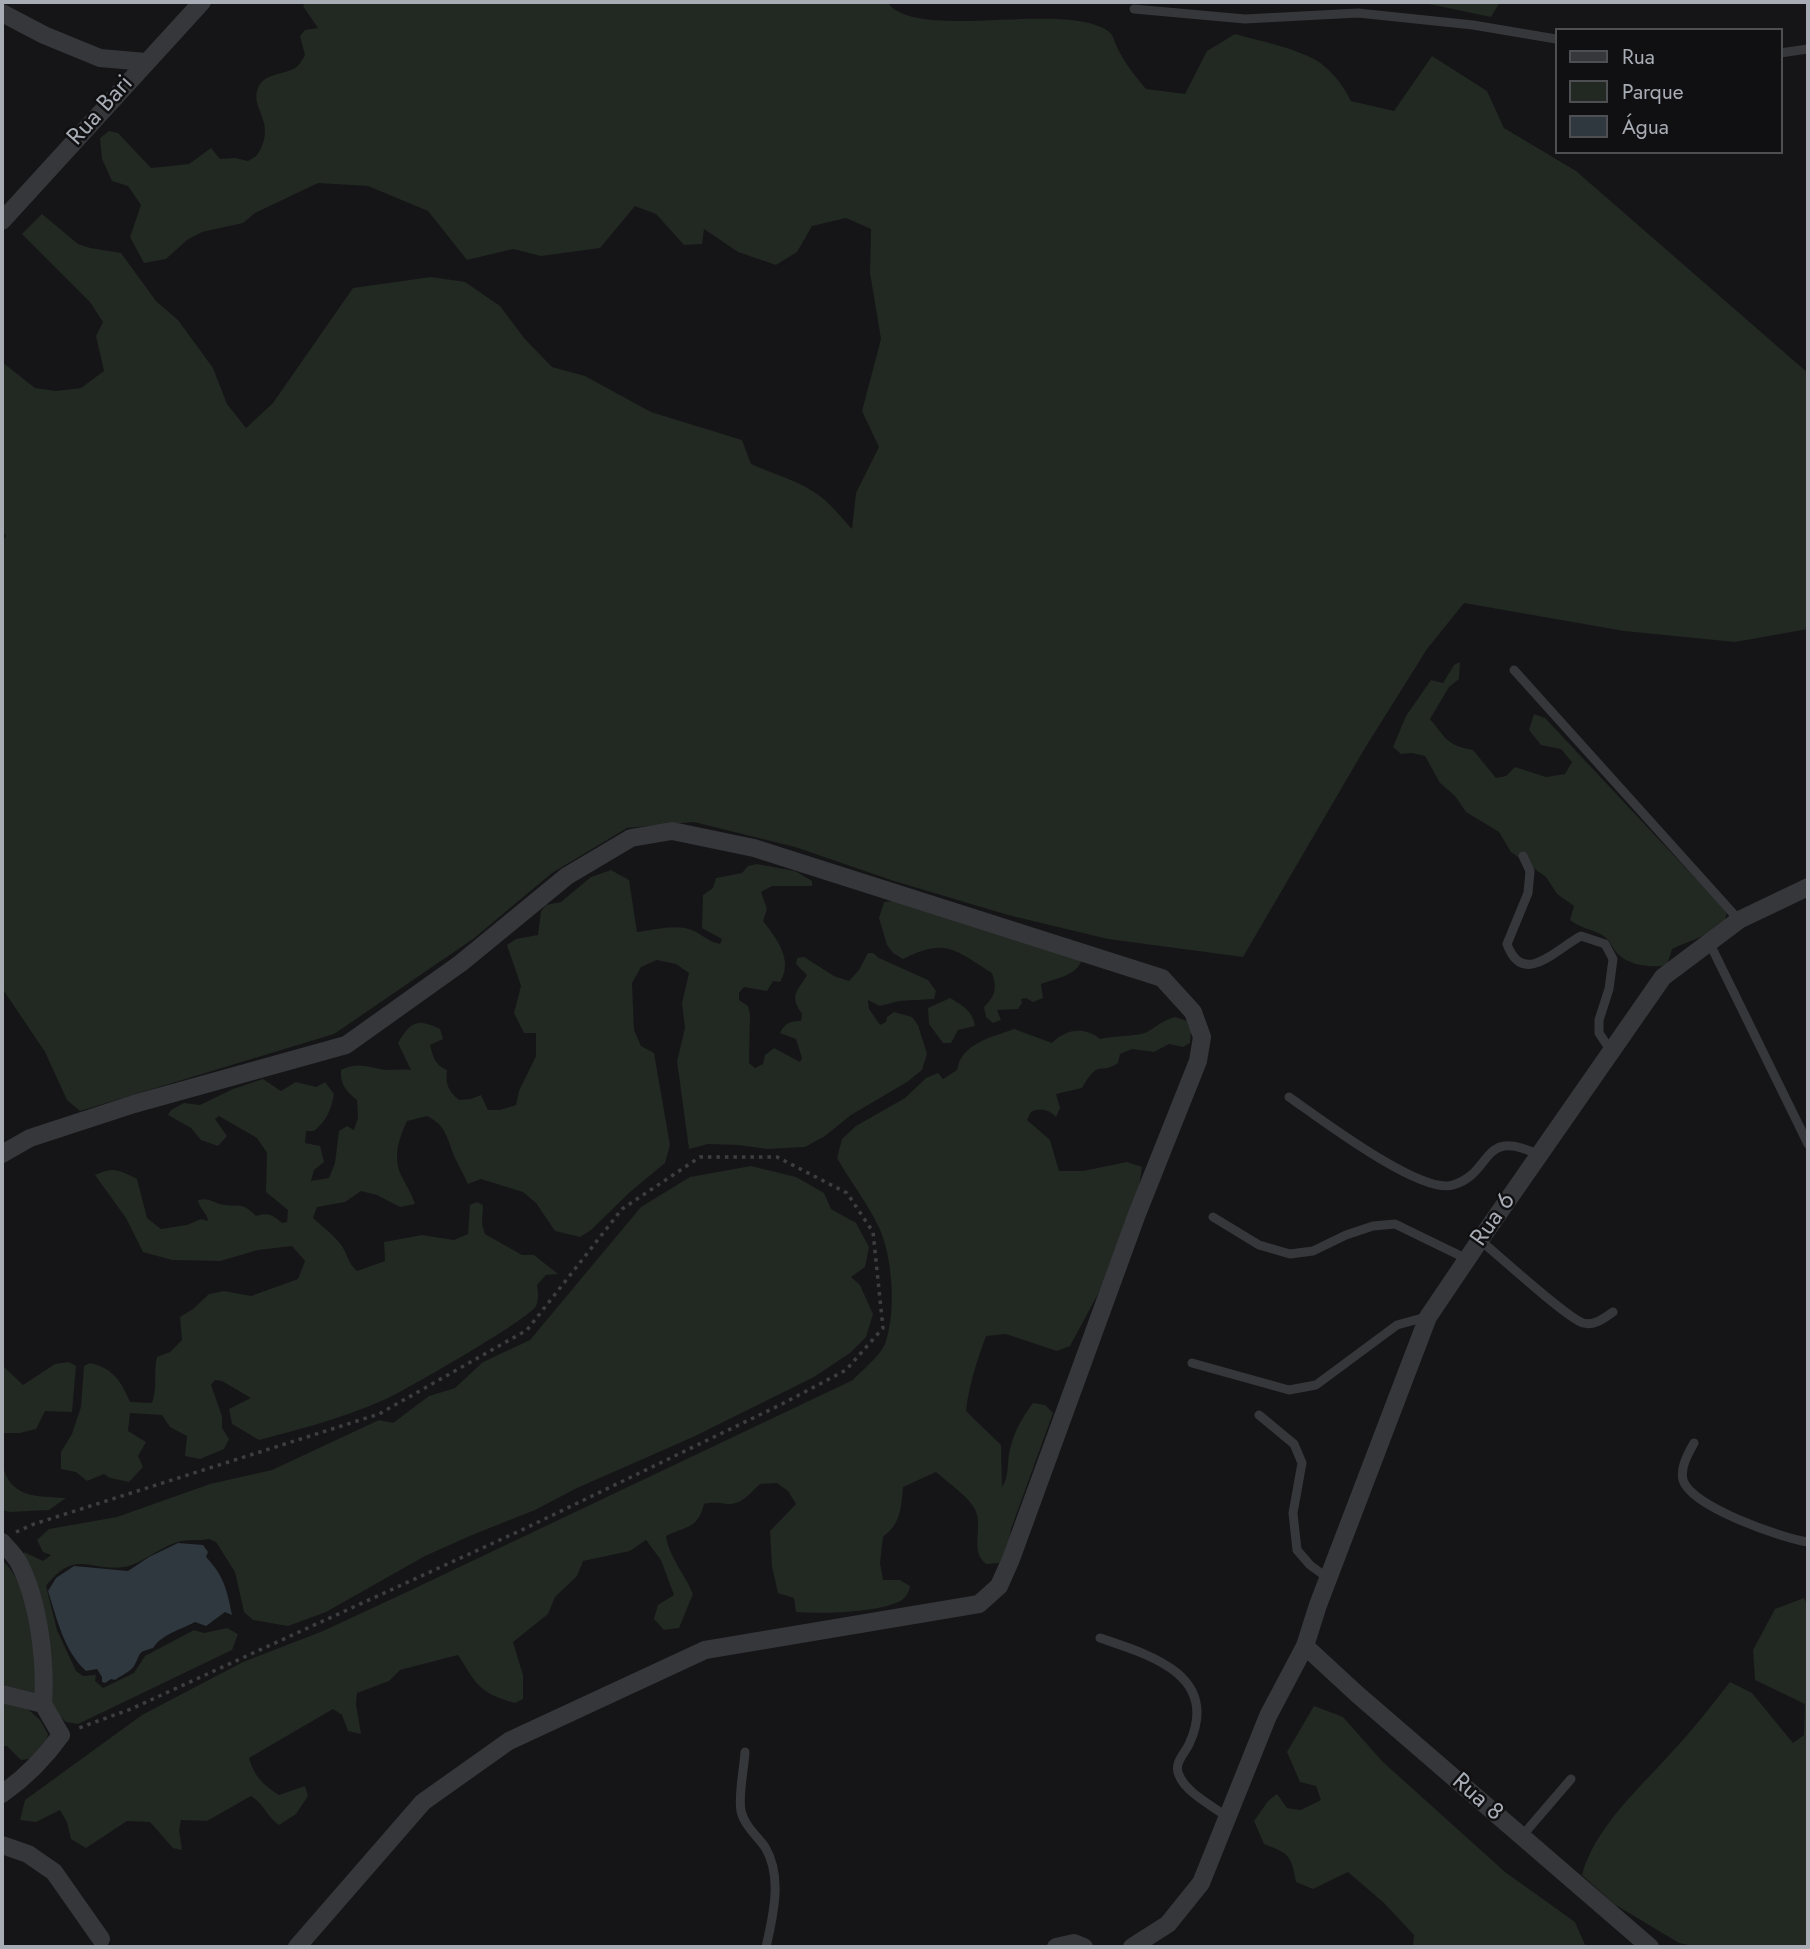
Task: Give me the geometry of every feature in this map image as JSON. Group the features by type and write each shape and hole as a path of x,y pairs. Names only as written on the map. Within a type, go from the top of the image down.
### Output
{"street":[{"name":"Rua Bari","path":"2,221 202,2"},
{"path":"2,13 44,35 100,58 146,62"},
{"path":"2,1154 30,1138 134,1104 346,1045 461,963 567,876 631,838 672,831 754,848 1163,978 1193,1012 1202,1037 1198,1061 1137,1214 999,1586 979,1604 705,1650 509,1741 424,1802 297,1947"},
{"name":"Rua 6","path":"1132,1947 1168,1924 1201,1883 1268,1716 1305,1646 1428,1317 1663,977 1740,920 1808,887"},
{"path":"2,1794 45,1758 61,1735 43,1703 44,1664 41,1640 32,1600 19,1562 7,1538"},
{"name":"Rua 8","path":"1305,1646 1650,1947"},
{"path":"2,1694 43,1703"},
{"path":"2,1845 28,1854 54,1872 102,1939"},
{"path":"1056,1947 1074,1943 1084,1947"}],"lane":[{"path":"1134,9 1245,19 1358,13 1473,25 1554,39"},
{"path":"1782,53 1808,49"},
{"path":"1514,670 1740,920"},
{"path":"1523,856 1530,871 1528,893 1507,944 1511,956 1518,963 1528,965 1545,960 1568,942 1581,936 1605,944 1613,959 1609,989 1599,1020 1599,1033 1611,1052"},
{"path":"1709,942 1808,1144"},
{"path":"1289,1097 1376,1157 1431,1184 1452,1185 1472,1173 1491,1152 1505,1145 1520,1146 1539,1155"},
{"path":"1213,1217 1259,1245 1290,1254 1313,1251 1346,1234 1373,1226 1395,1224 1467,1259"},
{"path":"1480,1240 1583,1323 1597,1322 1614,1312"},
{"path":"1192,1363 1289,1390 1317,1385 1398,1325 1428,1317"},
{"path":"1259,1415 1294,1444 1302,1463 1293,1513 1297,1550 1310,1565 1329,1578"},
{"path":"1693,1443 1683,1465 1683,1480 1691,1492 1711,1507 1741,1520 1808,1542"},
{"path":"1100,1637 1166,1663 1178,1671 1190,1688 1198,1709 1191,1741 1179,1760 1177,1773 1184,1785 1227,1817"},
{"path":"745,1752 741,1811 766,1849 774,1867 775,1903 766,1947"},
{"path":"1521,1836 1571,1779"}],"path":[{"path":"7,1538 34,1524 379,1414 527,1330 622,1209 700,1157 777,1157 847,1193 873,1232 883,1328 846,1370 782,1404 526,1528 131,1709 61,1735"}],"green space":[{"path":"306,2 887,2 903,14 927,19 1059,19 1087,23 1110,32 1126,63 1146,89 1185,94 1207,51 1235,34 1306,55 1332,74 1351,101 1394,111 1432,56 1487,91 1504,128 1576,171 1808,373 1808,629 1735,642 1624,631 1464,603 1427,649 1365,748 1243,957 1108,939 1008,915 894,881 795,847 694,822 627,828 552,873 473,939 334,1034 80,1111 67,1100 45,1052 2,988 2,542 6,536 2,530 2,362 35,388 56,391 81,388 104,371 96,336 103,322 90,302 22,234 42,214 78,244 121,253 156,301 178,320 213,368 227,404 246,428 273,403 353,288 431,277 465,282 500,306 524,338 552,367 585,376 651,412 742,440 751,464 817,494 852,529 856,493 879,447 862,411 881,339 870,273 871,229 846,218 812,226 797,252 776,265 738,252 704,229 702,244 684,245 656,214 635,206 600,248 541,256 513,249 467,260 428,211 368,186 318,183 255,213 243,223 202,232 187,240 166,259 144,263 130,237 141,205 128,186 112,181 102,159 100,138 109,131 118,133 151,168 189,164 211,148 220,159 248,161 253,158 259,152 265,137 256,95 258,88 269,77 298,66 305,55 300,36 305,30 318,28 303,6"},
{"path":"1500,2 1491,17 1429,4"},
{"path":"1460,662 1459,679 1449,687 1430,719 1447,740 1473,750 1496,778 1506,776 1515,767 1546,777 1565,774 1572,762 1561,749 1541,745 1529,730 1534,714 1545,718 1727,912 1725,920 1703,936 1672,949 1667,965 1655,966 1636,964 1624,959 1605,937 1570,920 1574,906 1557,894 1546,877 1511,852 1499,832 1466,812 1455,796 1440,783 1425,756 1401,754 1393,747 1406,716 1431,680 1443,683 1454,665"},
{"path":"757,864 795,871 812,881 812,886 772,886 761,892 767,909 763,921 782,950 785,966 780,982 773,981 767,991 744,987 739,993 739,1000 748,1006 750,1015 749,1063 755,1068 763,1064 765,1055 774,1048 800,1062 802,1058 796,1039 780,1033 788,1023 801,1021 802,1014 795,998 807,975 796,964 797,958 804,957 834,976 849,981 868,953 873,953 928,980 936,991 934,999 899,1001 880,1006 868,1000 869,1009 880,1025 894,1012 912,1017 918,1025 927,1054 922,1070 805,1147 767,1149 708,1144 689,1149 677,1061 685,1028 682,1003 689,973 676,964 657,960 641,967 632,983 634,1030 641,1046 654,1053 670,1145 665,1163 591,1230 580,1237 555,1231 536,1203 523,1192 481,1179 468,1184 443,1129 427,1116 407,1121 397,1150 400,1172 415,1204 400,1207 377,1195 361,1191 345,1202 317,1207 313,1218 339,1242 357,1271 385,1261 384,1242 422,1235 454,1240 468,1234 470,1205 477,1202 483,1205 482,1224 485,1234 522,1255 534,1255 558,1274 546,1275 537,1285 537,1303 529,1313 467,1354 398,1393 339,1417 259,1440 232,1424 229,1409 251,1398 222,1381 215,1380 211,1385 222,1416 222,1428 229,1439 224,1449 200,1459 185,1456 187,1436 170,1427 162,1415 130,1413 128,1431 146,1442 138,1456 143,1467 129,1482 104,1474 87,1481 76,1472 61,1469 61,1452 72,1434 81,1407 84,1366 90,1363 105,1368 119,1382 130,1402 152,1403 157,1357 170,1352 182,1340 180,1317 209,1294 224,1291 251,1296 298,1279 305,1261 292,1246 258,1250 220,1261 172,1260 143,1252 126,1218 95,1175 116,1170 137,1179 147,1218 161,1229 187,1225 201,1219 208,1221 198,1200 202,1199 242,1206 256,1216 267,1214 282,1223 287,1222 288,1210 266,1192 267,1153 257,1138 219,1116 215,1119 227,1136 218,1146 201,1140 191,1128 168,1115 171,1110 184,1103 200,1105 233,1089 263,1079 281,1091 296,1082 316,1087 325,1082 334,1094 331,1105 318,1127 314,1131 306,1131 305,1143 320,1146 324,1162 314,1170 311,1181 329,1178 335,1163 339,1131 347,1126 354,1130 358,1118 357,1100 344,1087 341,1070 359,1066 411,1070 398,1043 410,1026 420,1023 440,1029 443,1039 430,1045 431,1049 437,1063 447,1070 448,1086 459,1100 481,1095 488,1110 500,1110 516,1105 519,1091 536,1056 536,1033 524,1033 514,1013 521,986 507,945 516,939 538,935 541,911 546,905 561,902 591,877 611,870 629,880 637,932 665,928 687,929 720,944 722,939 702,928 703,895 713,888 716,878 742,873 748,866"},
{"path":"900,900 1078,957 1081,962 1069,974 1041,984 1043,998 1033,1002 1026,998 1021,999 1022,1003 1018,1009 997,1010 1001,1020 993,1023 986,1017 984,1007 994,991 992,973 950,949 930,949 903,959 893,953 887,945 879,918 884,902"},
{"path":"950,998 969,1012 975,1026 958,1030 951,1043 943,1043 929,1024 928,1008"},
{"path":"1175,1017 1187,1021 1191,1031 1190,1043 1183,1047 1169,1044 1154,1052 1132,1049 1120,1054 1118,1063 1096,1070 1082,1088 1056,1094 1060,1108 1056,1117 1048,1111 1038,1110 1031,1112 1027,1120 1050,1140 1059,1171 1083,1171 1127,1162 1142,1167 1139,1187 1099,1292 1070,1346 1057,1351 1006,1334 986,1336 971,1382 966,1411 1001,1445 1002,1487 1007,1475 1013,1439 1033,1403 1045,1405 1053,1413 1011,1529 1007,1549 999,1563 986,1564 981,1558 977,1544 977,1513 960,1492 936,1472 903,1487 897,1521 883,1537 880,1563 883,1580 900,1580 910,1586 908,1594 902,1600 866,1610 835,1613 796,1612 794,1598 778,1593 772,1567 770,1531 796,1504 788,1491 777,1483 760,1484 737,1503 704,1504 695,1522 666,1536 670,1551 693,1594 679,1628 664,1630 654,1619 658,1605 674,1595 661,1560 646,1540 630,1551 583,1561 577,1576 555,1597 548,1614 513,1642 523,1675 523,1699 515,1703 486,1691 475,1681 458,1655 400,1670 389,1681 357,1693 361,1734 348,1731 342,1715 333,1709 249,1758 260,1780 279,1795 305,1786 308,1796 296,1814 279,1825 251,1796 207,1821 181,1820 179,1830 182,1850 173,1848 150,1822 127,1821 86,1848 71,1839 67,1822 60,1810 36,1822 20,1820 25,1800 142,1715 243,1662 323,1631 853,1380 883,1349 891,1318 892,1288 881,1232 837,1158 842,1139 856,1126 905,1098 926,1078 938,1073 943,1079 957,1070 960,1061 971,1047 997,1035 1014,1029 1052,1043 1069,1032 1082,1031 1100,1039 1145,1033"},
{"path":"751,1166 796,1177 824,1193 831,1209 856,1223 869,1247 865,1267 851,1277 860,1285 873,1314 866,1337 850,1353 814,1377 693,1437 577,1488 535,1510 425,1556 326,1612 288,1626 253,1620 244,1612 235,1572 216,1542 209,1539 178,1542 124,1567 83,1564 66,1568 46,1586 57,1630 76,1671 83,1676 96,1675 95,1681 103,1688 134,1673 145,1656 194,1630 204,1633 227,1628 238,1634 232,1650 78,1724 66,1722 53,1709 23,1561 24,1552 43,1561 51,1555 43,1552 37,1540 49,1529 117,1517 210,1484 272,1470 379,1420 393,1423 429,1396 455,1388 483,1362 530,1340 641,1207 690,1177"},
{"path":"69,1362 76,1366 72,1412 45,1411 36,1429 20,1433 2,1433 2,1365 23,1385 55,1364"},
{"path":"2,1462 11,1483 17,1489 34,1495 66,1498 49,1510 2,1510"},
{"path":"2,1560 20,1586 26,1603 33,1641 37,1693 2,1685"},
{"path":"1804,1598 1808,1606 1808,1947 1698,1947 1679,1943 1614,1904 1582,1875 1588,1857 1619,1810 1686,1736 1730,1682 1752,1693 1793,1743 1804,1735 1805,1704 1755,1680 1753,1650 1775,1609"},
{"path":"21,1703 40,1720 48,1734 45,1748 36,1758 21,1760 7,1746 2,1746 2,1704"},
{"path":"1314,1706 1343,1717 1383,1762 1505,1872 1575,1922 1586,1947 1413,1947 1414,1935 1384,1903 1348,1872 1313,1889 1296,1882 1288,1856 1264,1844 1254,1821 1268,1801 1277,1794 1287,1808 1301,1810 1321,1800 1316,1786 1300,1782 1287,1752"}],"water":[{"path":"178,1543 203,1545 208,1552 206,1557 224,1584 232,1615 225,1612 206,1626 195,1622 172,1633 161,1639 153,1648 142,1652 128,1672 115,1680 102,1682 97,1669 86,1671 72,1654 62,1634 48,1591 56,1578 74,1566 128,1571"}]}
